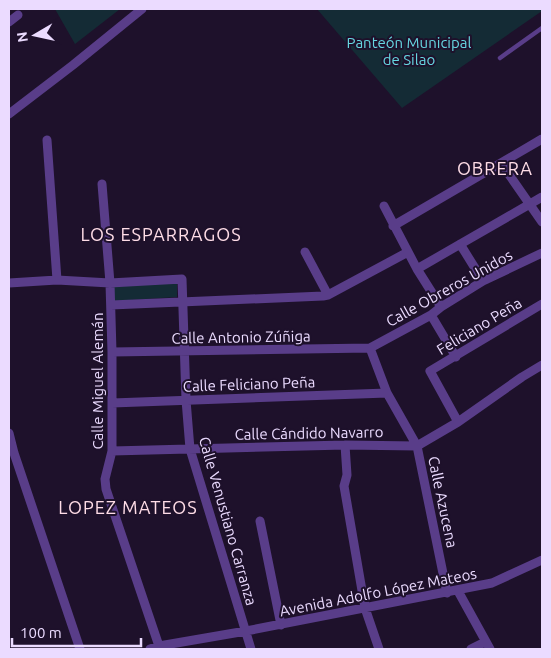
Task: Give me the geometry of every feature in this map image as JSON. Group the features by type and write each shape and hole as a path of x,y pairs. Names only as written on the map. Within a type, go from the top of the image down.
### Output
{"street":[{"path":"9,114 142,9"},
{"path":"9,22 18,14"},
{"path":"393,226 542,139"},
{"path":"47,140 57,280"},
{"path":"501,163 542,222"},
{"name":"Calle Miguel Alemán","path":"102,184 110,283 112,352 112,451 105,479 106,489 156,648"},
{"path":"417,269 542,196"},
{"path":"384,206 417,269 442,307"},
{"path":"460,244 483,281"},
{"path":"305,252 328,295"},
{"path":"111,305 328,295 408,252"},
{"name":"Calle Obreros Unidos","path":"370,348 431,315 483,281 542,253"},
{"name":"Calle Venustiano Carranza","path":"110,283 182,279 186,400 190,449 251,649"},
{"path":"9,283 57,280 110,283"},
{"name":"Feliciano Peña","path":"458,422 430,371 542,304"},
{"path":"431,315 456,356"},
{"name":"Calle Antonio Zúñiga","path":"112,352 370,348"},
{"name":"Calle Azucena","path":"370,348 387,393 417,446 447,593"},
{"name":"Calle Azucena","path":"417,446 458,422 542,365"},
{"name":"Calle Feliciano Peña","path":"112,403 387,393"},
{"path":"9,433 80,649"},
{"path":"345,445 347,475 344,486 365,608 379,649"},
{"name":"Calle Cándido Navarro","path":"112,451 345,445 417,446"},
{"path":"260,521 281,624"},
{"name":"Avenida Adolfo López Mateos","path":"156,648 492,584 542,560"},
{"path":"458,591 488,646 471,649"}],"lane":[{"path":"500,58 542,28"}],"green space":[{"path":"55,9 120,9 75,44"},
{"name":"Panteón Municipal de Silao","path":"317,9 542,9 542,11 402,108"},
{"path":"177,281 177,297 114,301 114,286"}],"district":[{"name":"OBRERA","path":"495,168"},
{"name":"LOS ESPARRAGOS","path":"161,234"},
{"name":"LOPEZ MATEOS","path":"128,507"}]}
